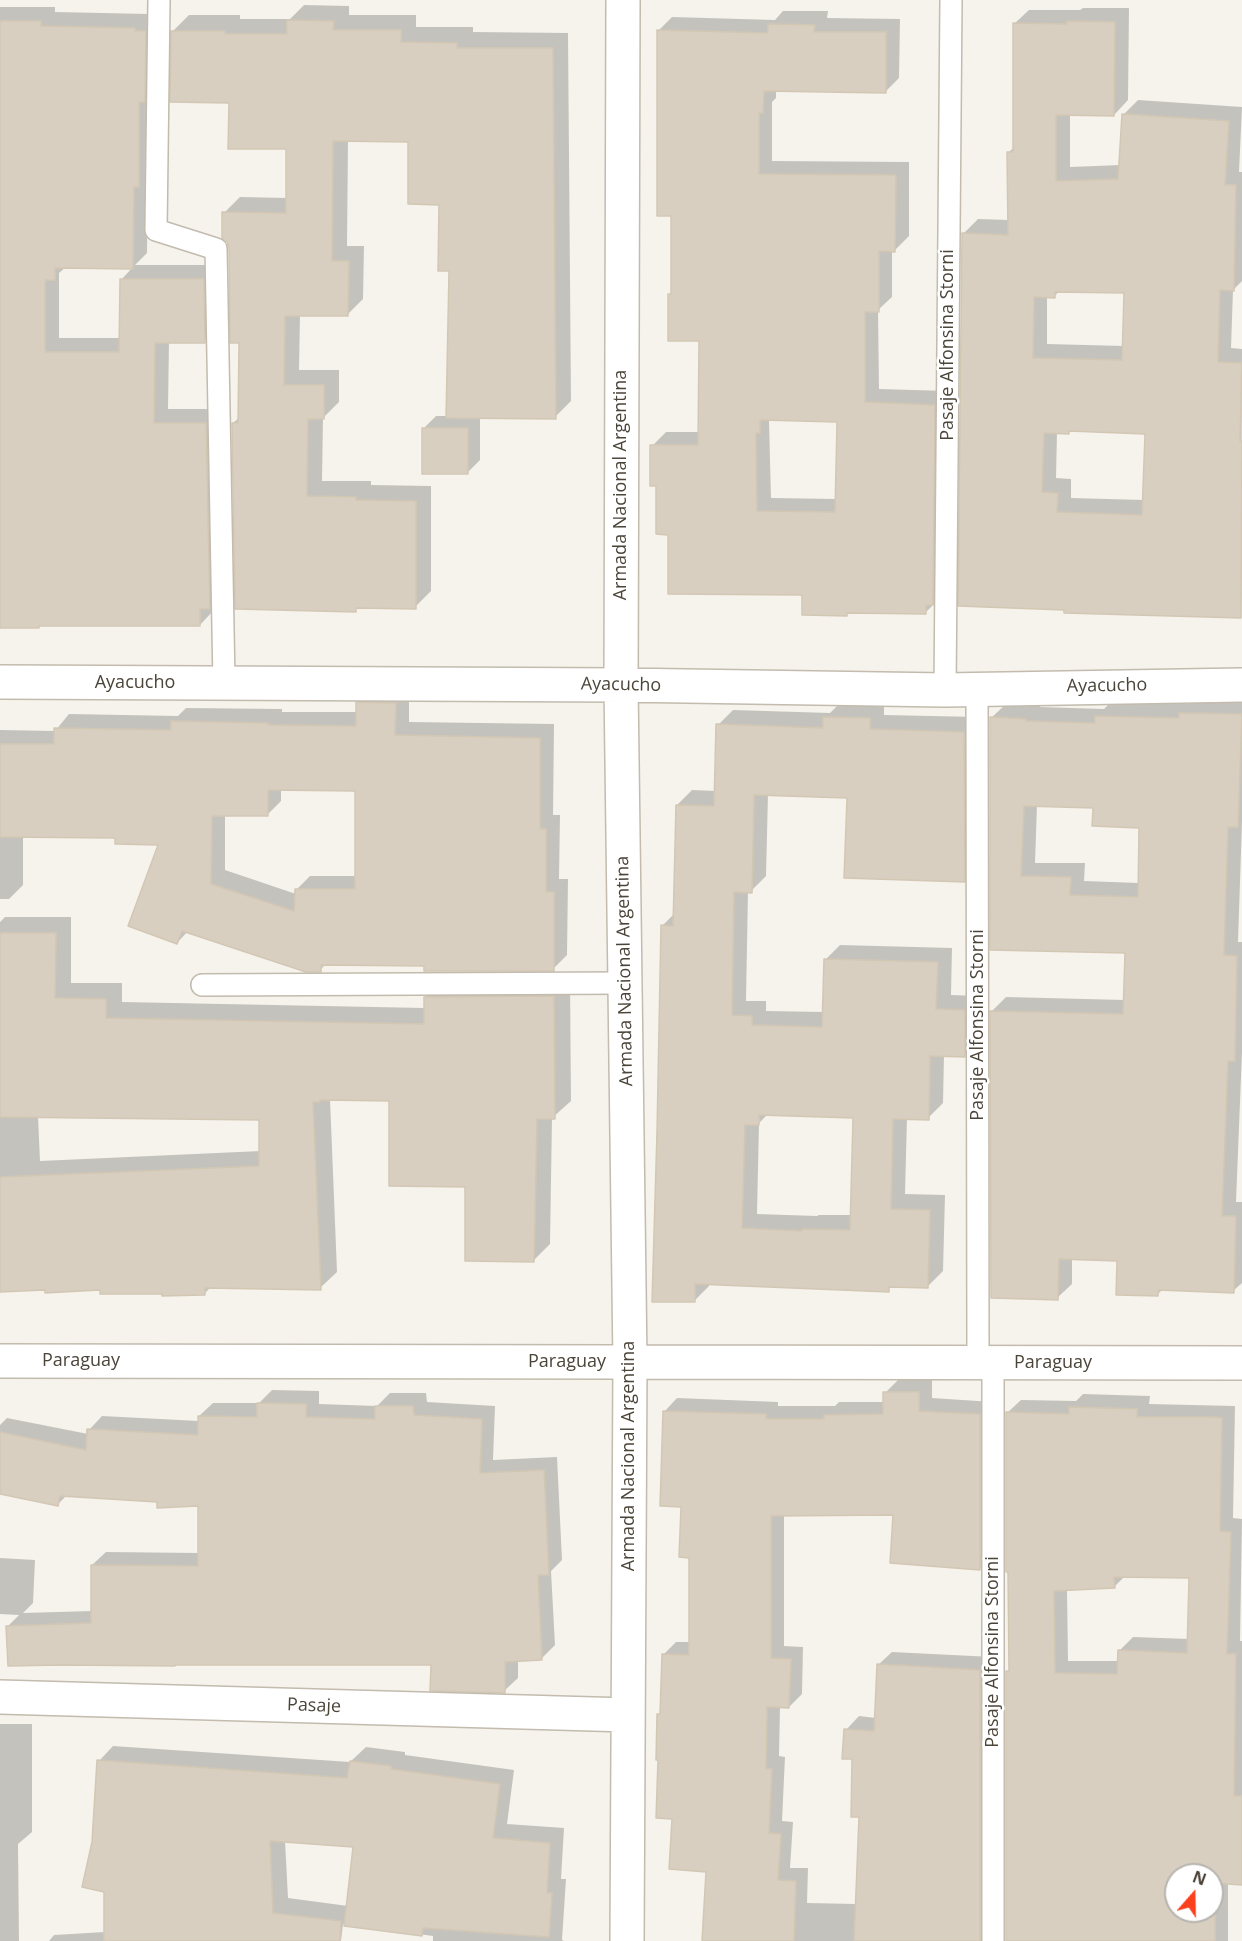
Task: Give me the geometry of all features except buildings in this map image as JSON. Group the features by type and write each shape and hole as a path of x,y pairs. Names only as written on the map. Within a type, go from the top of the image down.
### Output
{"street":[{"name":"Armada Nacional Argentina","path":"623,0 621,685 630,1362 627,1941"},
{"name":"Ayacucho","path":"0,682 621,685 945,690 1242,685"},
{"name":"Paraguay","path":"0,1361 1242,1363"},
{"name":"Pasaje","path":"0,1697 628,1715"}],"lane":[{"path":"159,0 156,230 216,249 224,683"},
{"name":"Pasaje Alfonsina Storni","path":"945,690 951,0"},
{"name":"Pasaje Alfonsina Storni","path":"977,688 993,1941"},
{"path":"202,985 625,983"}]}
